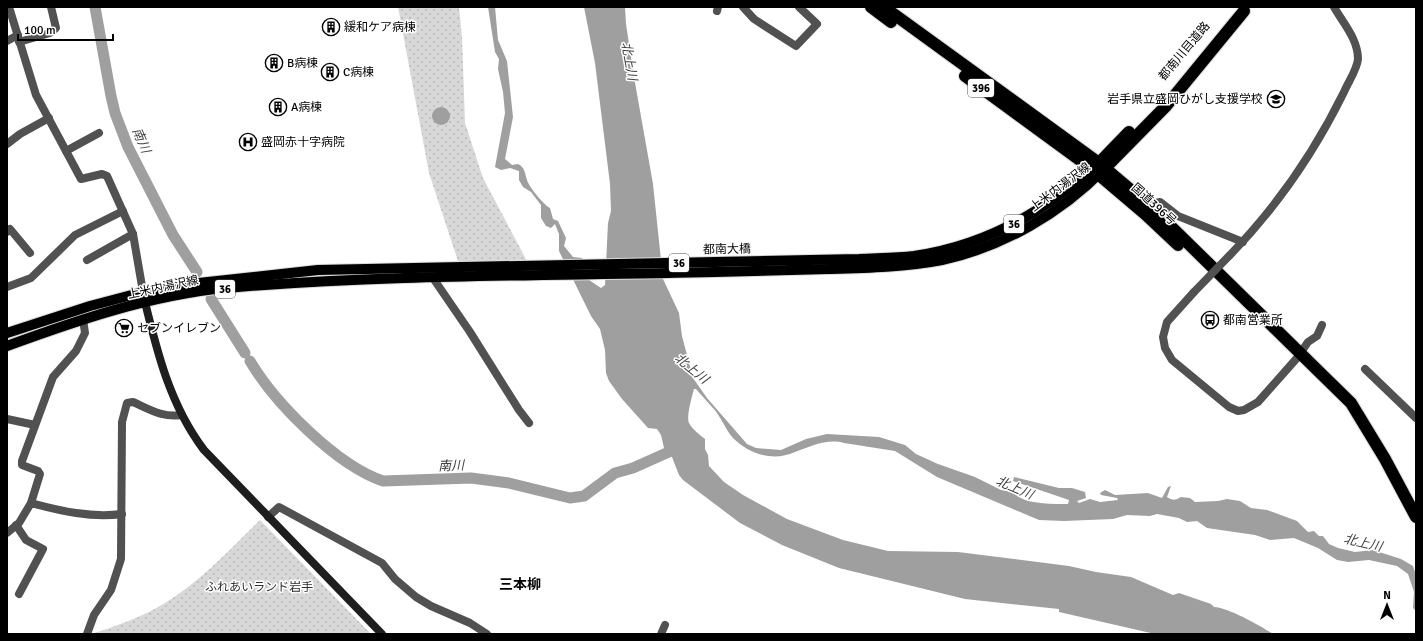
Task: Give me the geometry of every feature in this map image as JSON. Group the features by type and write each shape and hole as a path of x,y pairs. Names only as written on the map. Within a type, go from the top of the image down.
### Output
{"highway":[{"name":"国道396号","path":"871,7 1099,169"},
{"name":"国道396号","path":"884,7 1099,169 1148,211 1298,356 1345,406 1386,460 1416,517"},
{"name":"都南川目道路","path":"1099,169 1166,106 1241,9"}],"main road":[{"name":"上米内湯沢線","path":"915,260 943,260 999,242 1055,210 1099,169"},
{"name":"都南大橋","path":"447,273 860,260 915,260"},
{"name":"上米内湯沢線","path":"7,346 180,284 318,270 447,273"},
{"name":"上米内湯沢線","path":"7,333 90,306 144,297 318,282 433,278 447,273"}],"street":[{"path":"7,41 50,33 56,28 51,7"},
{"path":"743,7 754,19 796,46 818,24 799,7"},
{"path":"1322,325 1317,336 1308,342 1298,356 1254,405 1238,410 1229,408 1172,360 1165,348 1163,337 1168,322 1194,292 1243,242 1308,158 1325,130 1356,65 1356,47 1349,31 1334,7"},
{"path":"8,9 36,95 81,179 102,174 107,176 133,234 144,297 158,355 181,415 204,450 382,634"},
{"path":"7,144 20,134 49,118"},
{"path":"66,151 99,133"},
{"path":"1148,211 1160,202 1178,216 1243,242"},
{"path":"7,287 31,278 76,235 123,211"},
{"path":"7,232 10,229 30,252"},
{"path":"87,260 133,234"},
{"path":"433,278 529,423"},
{"path":"8,531 16,525 31,503 40,474 22,463 53,377 76,352 85,332 83,320"},
{"path":"1365,369 1416,418"},
{"path":"87,634 94,615 111,590 121,559 122,422 127,403 133,402 165,416 171,417 181,415"},
{"path":"7,419 35,425"},
{"path":"31,503 80,514 105,516 122,514"},
{"path":"268,517 279,507 285,510 382,563 395,579 416,597 431,606 470,623 487,634"},
{"path":"16,525 26,540 43,549 19,594"},
{"path":"661,634 665,625"}],"green space":[{"path":"398,7 459,7 462,37 465,123 483,178 527,261 458,261 429,173"},
{"name":"ふれあいランド岩手","path":"260,520 371,634 91,634 138,617 165,603 203,575"}],"water":[{"name":"北上川","path":"488,7 495,7 498,40 507,61 513,117 505,159 512,165 518,164 522,167 528,183 541,200 550,208 553,219 558,221 566,238 564,246 573,257 582,258 589,280 601,288 605,285 608,223 611,211 610,184 595,63 584,7 625,7 634,77 653,184 663,279 679,313 682,336 693,378 707,398 747,444 756,448 781,450 806,439 827,434 879,437 905,445 916,454 938,464 975,477 1001,490 1013,492 1031,502 1038,503 1068,504 1069,500 1013,481 1014,477 1059,488 1072,488 1085,492 1086,498 1077,501 1079,503 1090,499 1100,502 1118,500 1117,498 1101,495 1100,493 1105,490 1115,495 1148,493 1162,498 1168,487 1171,486 1167,497 1173,500 1181,497 1190,498 1195,502 1227,499 1240,501 1251,508 1267,510 1297,521 1308,532 1314,531 1319,536 1323,536 1329,544 1338,548 1355,552 1373,550 1401,559 1413,566 1416,575 1416,611 1413,608 1414,592 1408,574 1397,566 1369,560 1348,562 1337,560 1318,548 1294,538 1270,540 1255,535 1207,528 1197,521 1187,522 1179,518 1157,514 1150,516 1127,515 1113,519 1064,521 1039,520 937,477 895,451 832,441 807,447 787,455 762,455 739,444 733,438 715,411 696,389 694,389 688,420 696,432 705,439 705,449 708,455 709,466 724,482 743,495 787,519 843,540 888,551 958,552 1069,566 1131,577 1173,595 1179,593 1211,604 1214,607 1228,610 1273,634 1155,634 1059,612 1059,609 965,599 839,568 782,545 740,523 683,480 679,475 672,457 664,448 661,435 657,429 648,428 622,399 609,381 606,373 605,350 600,329 591,316 559,251 559,234 555,224 551,228 546,226 541,218 541,205 531,192 523,187 519,180 519,171 510,168 501,170 495,167 505,113 503,92 498,69 499,59 495,52"},
{"path":"441,107 445,108 449,112 449,120 445,124 441,125 437,124 433,120 432,116 433,112 437,108"}],"waterway":[{"name":"南川","path":"95,7 115,113 128,147 173,235 197,272"},
{"name":"南川","path":"211,299 245,353"},
{"name":"南川","path":"250,361 261,378 275,395 308,431 346,461 365,473 383,481 471,478 509,483 570,498 584,496 615,473 633,468 671,451 682,449"}],"place":[{"name":"緩和ケア病棟","path":"331,27"},
{"name":"B病棟","path":"274,63"},
{"name":"C病棟","path":"330,72"},
{"name":"岩手県立盛岡ひがし支援学校","path":"1276,99"},
{"name":"A病棟","path":"278,107"},
{"name":"盛岡赤十字病院","path":"248,142"},
{"name":"都南営業所","path":"1210,320"},
{"name":"セブンイレブン","path":"124,328"}],"district":[{"name":"三本柳","path":"520,584"}]}
